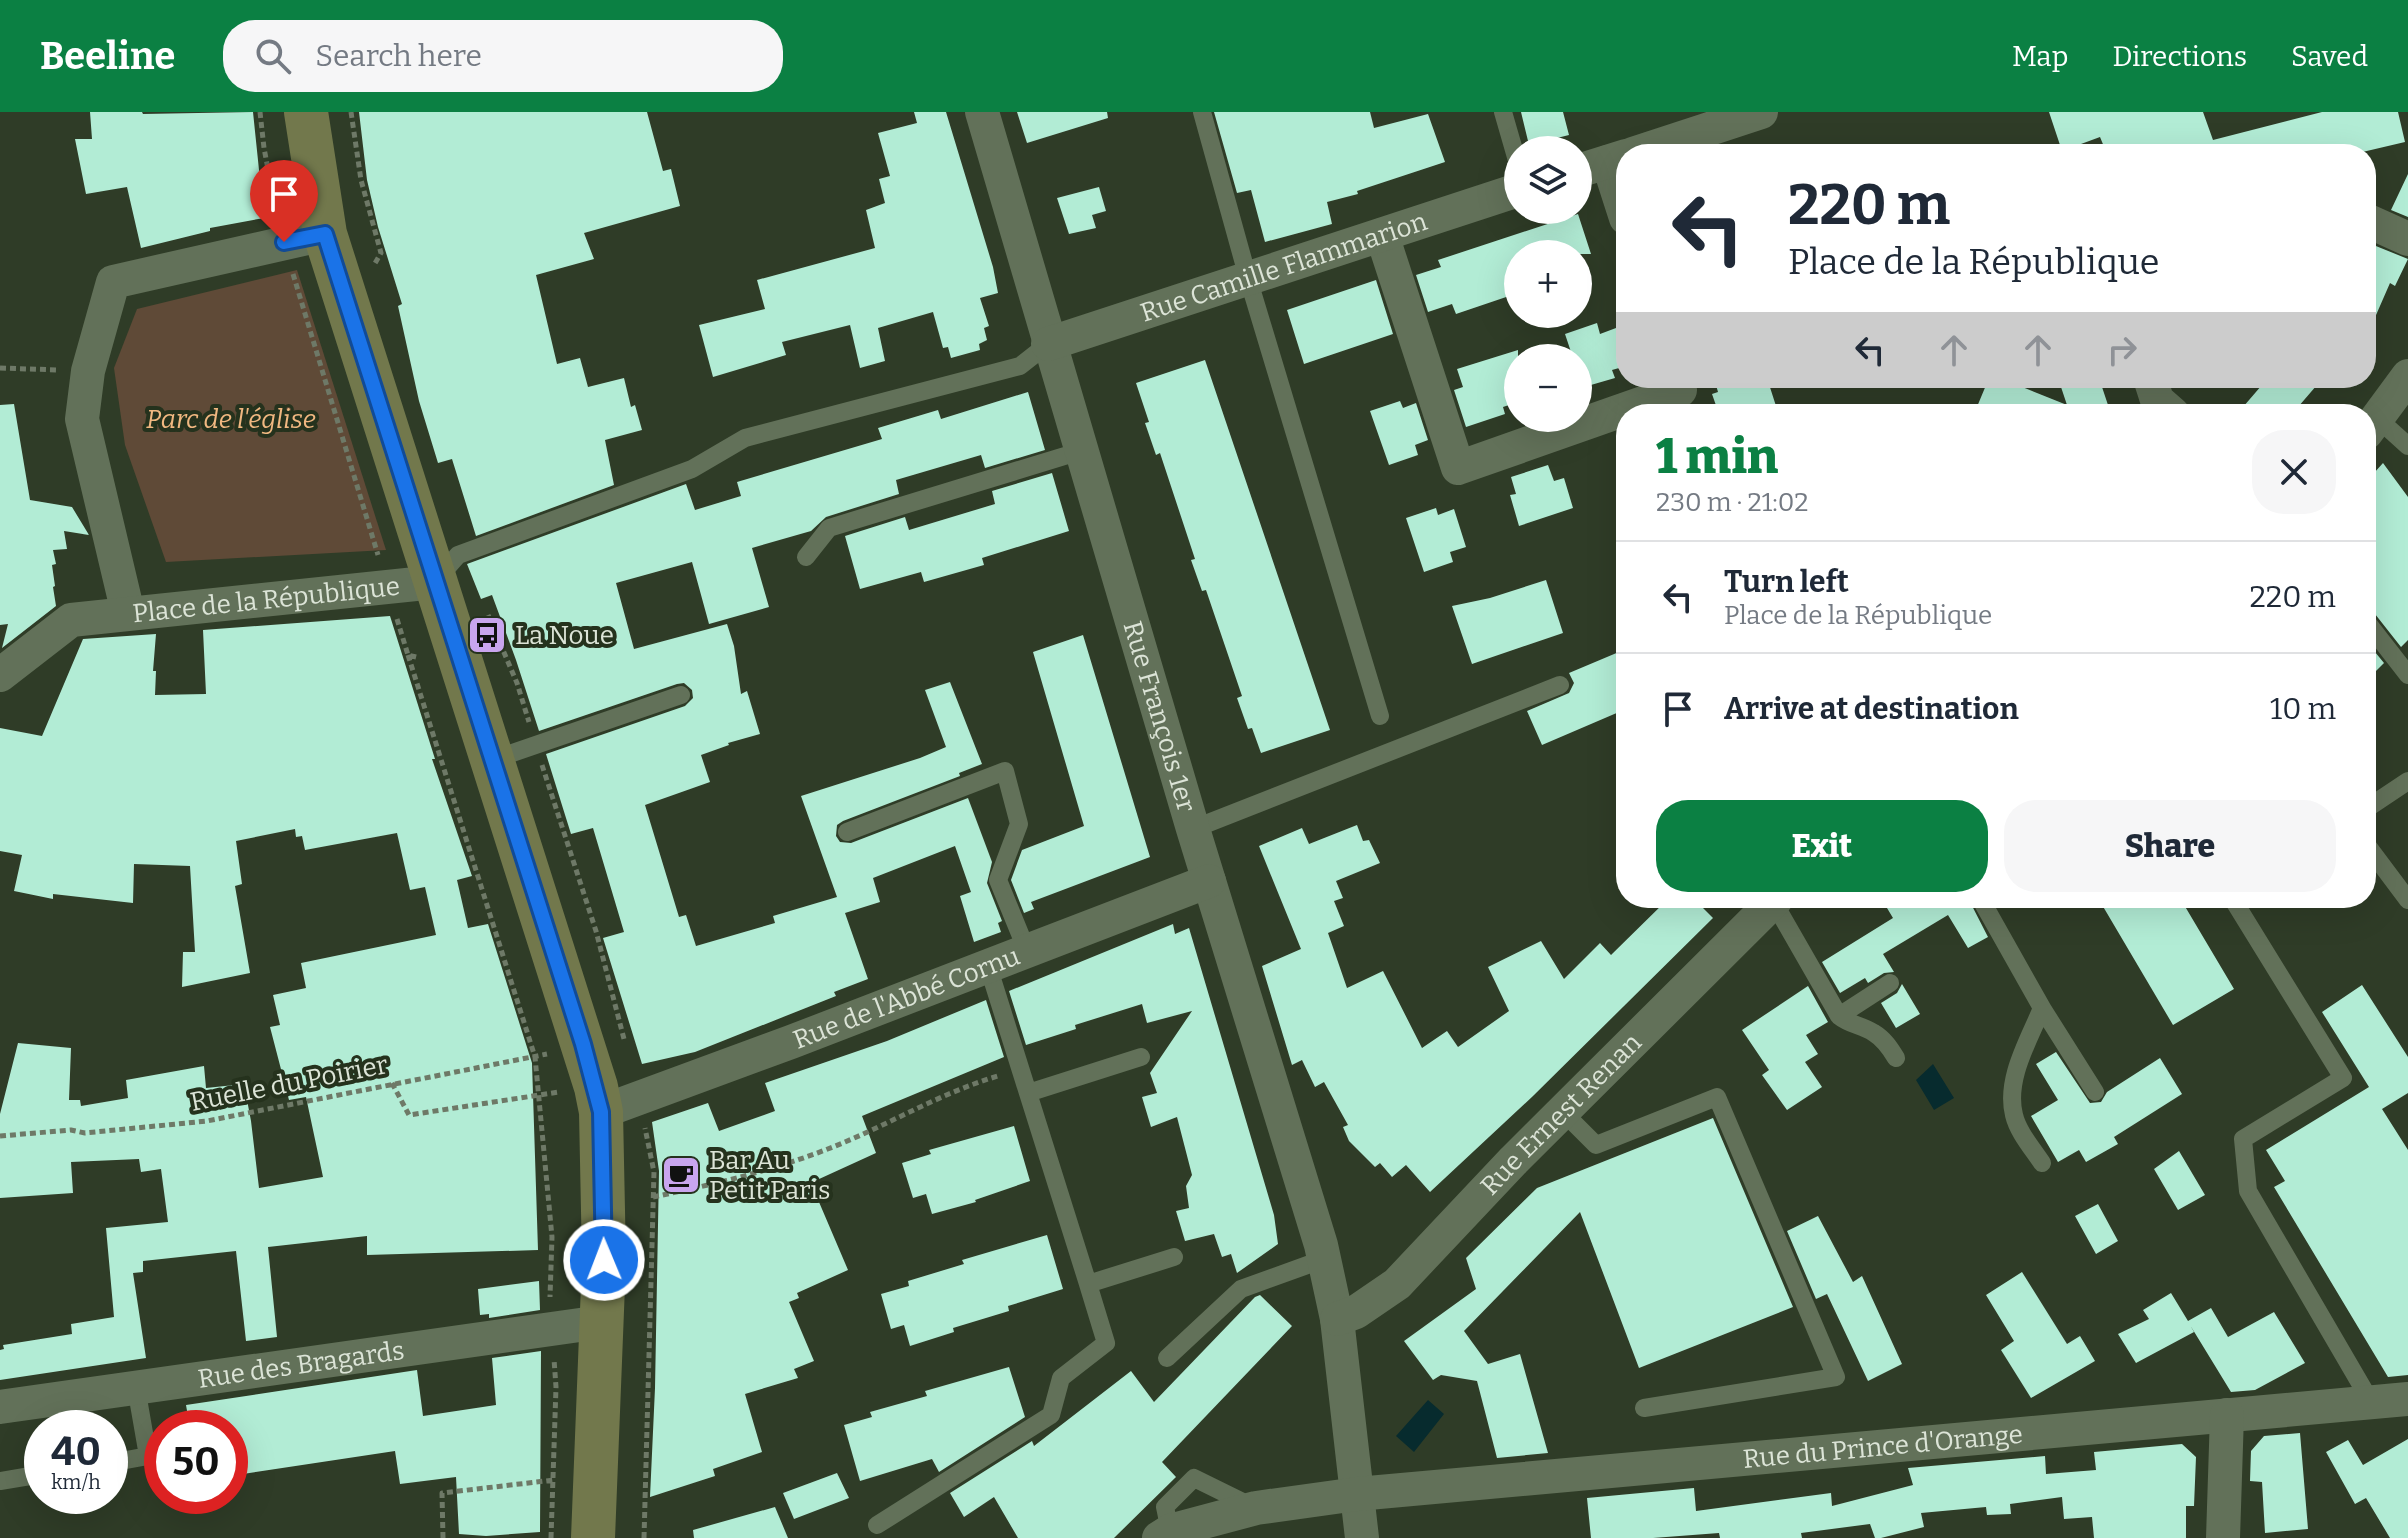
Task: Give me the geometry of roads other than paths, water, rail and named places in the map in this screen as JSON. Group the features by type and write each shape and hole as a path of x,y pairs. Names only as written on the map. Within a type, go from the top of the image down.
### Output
{"main road":[{"path":"306,112 325,234 598,1099 604,1260 593,1538"}],"street":[{"name":"Rue François 1er","path":"982,112 1048,344 1324,1259 1337,1319 1357,1494"},
{"path":"1663,144 1761,112"},
{"name":"Rue Camille Flammarion","path":"1048,344 1504,195"},
{"path":"2376,225 2408,239"},
{"name":"Place de la République","path":"325,234 113,282 88,371 82,419 128,613 435,582"},
{"path":"1382,235 1458,468 1616,412"},
{"path":"2376,420 2408,376"},
{"path":"1640,404 1679,388"},
{"path":"0,675 71,620 128,613"},
{"name":"Rue de l'Abbé Cornu","path":"598,1099 988,966 1209,881"},
{"name":"Rue Ernest Renan","path":"1337,1319 1356,1312 1397,1284 1562,1111 1767,908"},
{"name":"Rue des Bragards","path":"0,1407 601,1322"},
{"name":"Rue du Prince d'Orange","path":"1164,1534 1256,1508 1357,1494 2408,1399"},
{"path":"2223,1538 2227,1415"},
{"path":"1357,1494 1362,1538"}],"lane":[{"path":"1202,112 1248,278 1380,716"},
{"path":"1503,112 1510,136"},
{"path":"435,582 458,555 692,469 745,438 1020,366 1048,344"},
{"path":"2376,427 2408,446"},
{"path":"806,557 829,528 1081,451"},
{"path":"2376,634 2408,675"},
{"path":"1193,829 1560,685"},
{"path":"492,760 681,695"},
{"path":"847,832 1005,771 1019,824 998,880 1027,951"},
{"path":"2376,802 2408,781"},
{"path":"2376,857 2408,900"},
{"path":"1779,908 1839,1016 1848,1024 1874,1033 1896,1058"},
{"path":"1986,908 2042,1008 2095,1092"},
{"path":"2238,908 2343,1078 2243,1139 2248,1191 2371,1402"},
{"path":"877,1525 1051,1415 1061,1378 1106,1343 988,966"},
{"path":"1839,1016 1890,983"},
{"path":"2042,1008 2018,1067 2011,1095 2014,1117 2042,1163"},
{"path":"1028,1093 1141,1057"},
{"path":"1562,1111 1596,1145 1717,1097 1836,1377 1644,1408"},
{"path":"1088,1284 1174,1257"},
{"path":"1167,1358 1241,1289 1324,1259"},
{"path":"128,1460 148,1456 136,1387"},
{"path":"0,1481 24,1477"},
{"path":"1164,1534 1165,1507 1194,1478 1256,1508"}],"water":[{"path":"1933,1064 1954,1098 1934,1110 1916,1080"},
{"path":"1428,1400 1444,1414 1414,1452 1396,1436"}],"place":[{"name":"La Noue","path":"487,635"},
{"name":"Bar Au Petit Paris","path":"681,1175"}],"park label":[{"name":"Parc de l'église","path":"231,419"}]}
